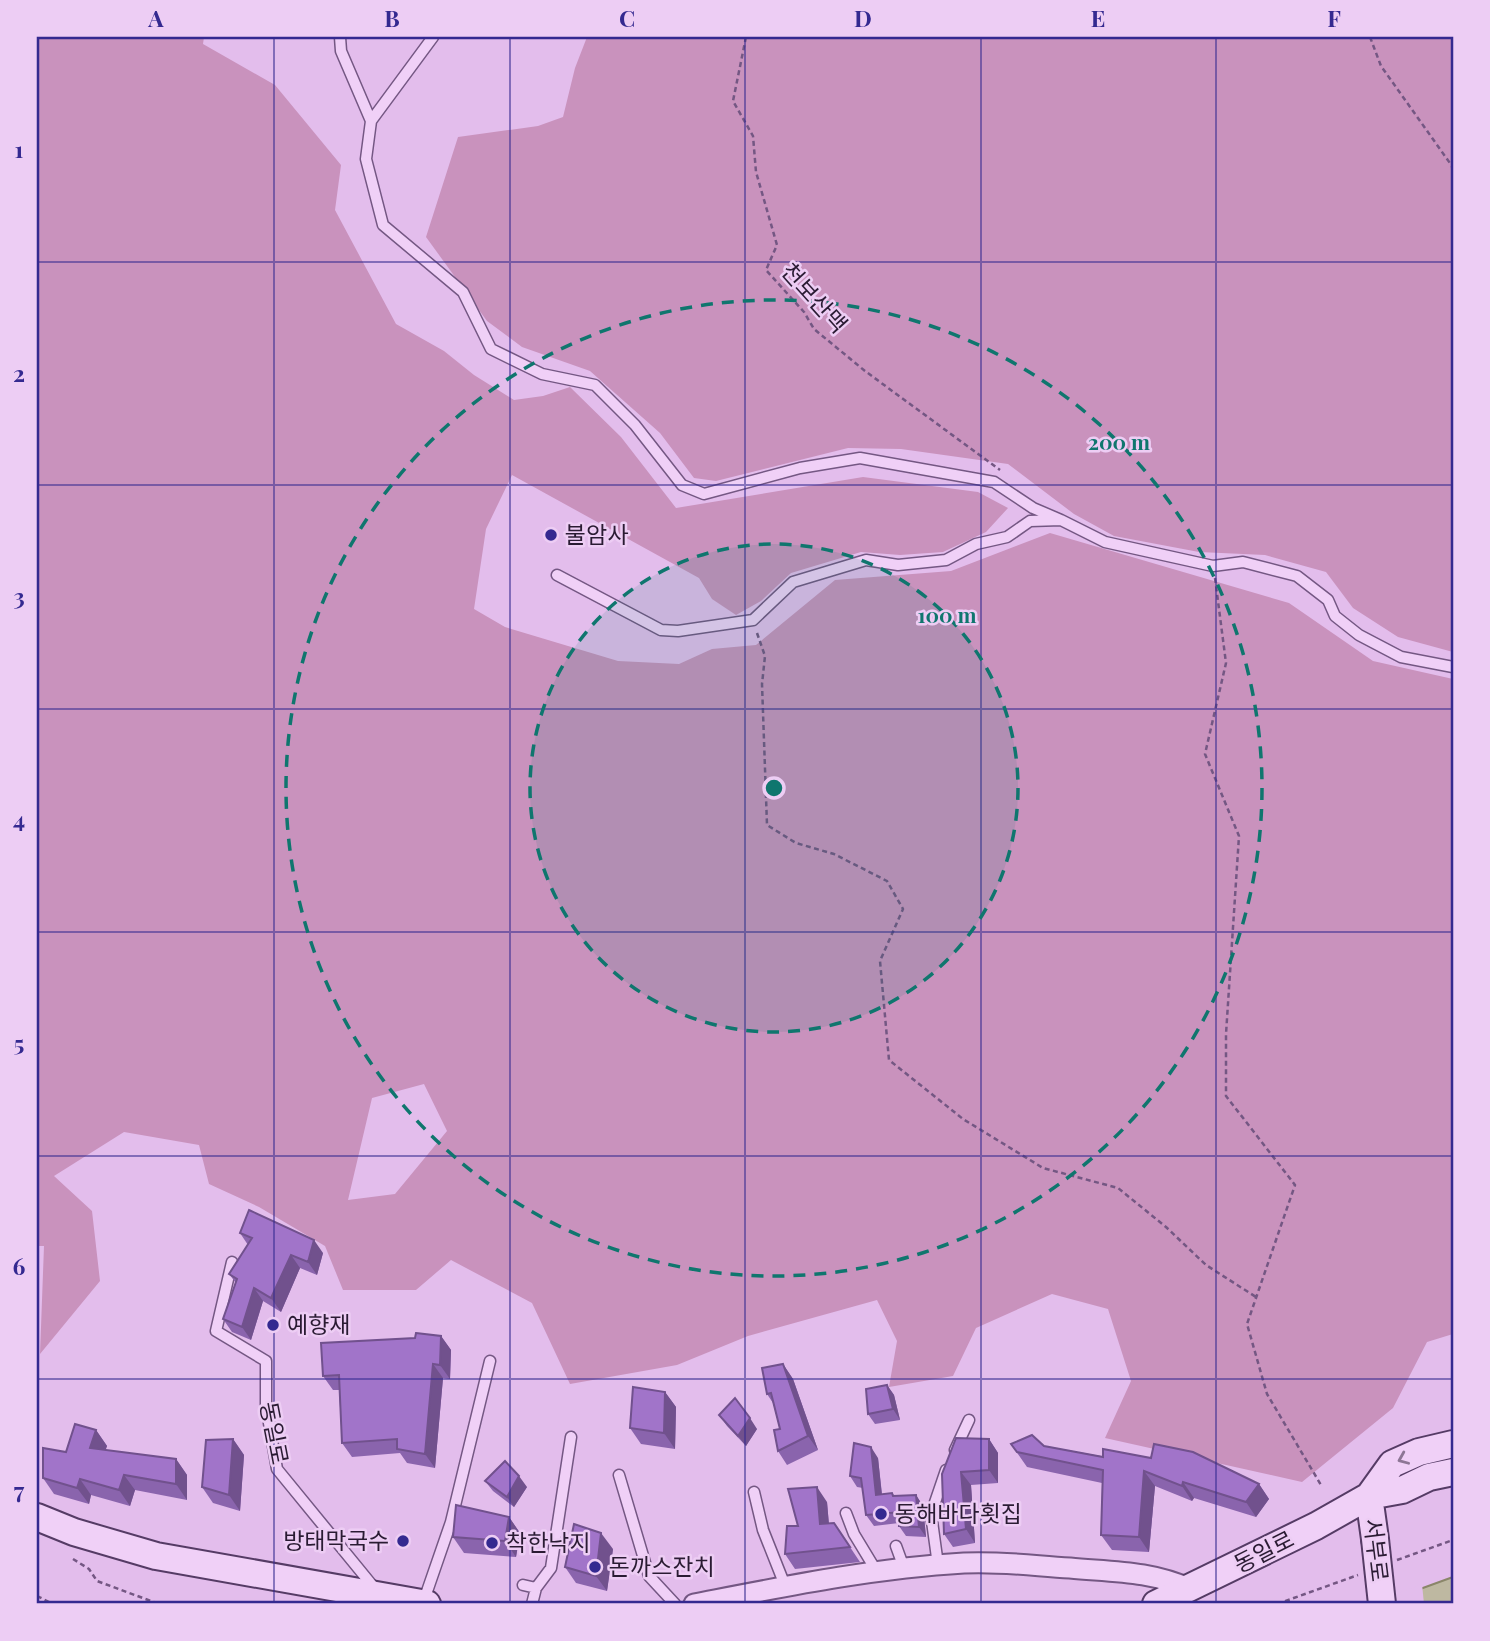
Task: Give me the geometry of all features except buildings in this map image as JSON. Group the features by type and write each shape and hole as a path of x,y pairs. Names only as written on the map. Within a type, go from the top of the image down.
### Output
{"street":[{"name":"동일로","path":"1369,1496 1392,1464 1419,1452 1453,1444"},
{"name":"동일로","path":"1156,1604 1191,1589 1369,1496 1402,1490 1429,1477 1453,1472"},
{"name":"서부로","path":"1369,1496 1382,1604"},
{"path":"37,1517 74,1532 156,1556 425,1604"},
{"path":"694,1604 904,1567 938,1565 1019,1563 1139,1572 1166,1578 1191,1589"}],"lane":[{"path":"341,37 341,51 372,121"},
{"path":"433,37 372,121 366,159 383,225 463,292 491,349 542,374 595,386 635,425 682,485 704,494 800,468 859,458 994,482 1025,503 1105,542 1213,566 1243,562 1297,576 1328,600 1335,616 1359,635 1401,657 1453,667"},
{"path":"557,575 661,630 678,631 753,620 793,582 866,561 898,565 946,560 976,544 1006,537 1030,522 1060,520"},
{"name":"동일로","path":"232,1262 216,1331 266,1361 266,1406 277,1469 383,1598"},
{"path":"425,1604 451,1522 490,1361"},
{"path":"938,1565 931,1514 969,1420"},
{"path":"532,1604 536,1588 551,1568 571,1437"},
{"path":"619,1475 649,1576 675,1604"},
{"path":"754,1492 763,1530 786,1588"},
{"path":"846,1513 854,1534 877,1572"},
{"path":"896,1546 904,1567"},
{"path":"523,1585 536,1588"}],"path":[{"name":"천보산맥","path":"746,37 733,101 753,136 756,172 777,245 766,270 804,312 814,329 865,371 990,461 1009,478 1025,503"},
{"path":"1370,37 1381,66 1452,166 1453,175"},
{"path":"1213,566 1226,663 1205,754 1239,836 1226,1034 1226,1096 1295,1185 1247,1324 1267,1394 1321,1485"},
{"path":"753,620 765,656 762,684 766,825 796,844 834,854 887,881 903,909 880,961 888,1060 963,1119 1043,1168 1118,1188 1166,1227 1206,1265 1256,1297"},
{"path":"73,1559 89,1569 97,1581 159,1604"},
{"path":"37,1596 54,1604"}],"shaded area":[{"path":"37,37 204,37 203,44 275,85 341,165 335,210 396,324 444,351 474,375 514,400 543,396 570,387 621,437 676,508 863,477 978,492 1008,508 986,532 943,552 900,555 861,552 791,573 761,601 736,615 712,599 699,578 512,475 486,529 474,609 505,627 618,661 679,664 712,649 756,645 835,580 951,571 1050,533 1289,603 1373,661 1453,679 1453,1334 1427,1342 1393,1408 1302,1482 1105,1438 1131,1381 1108,1309 1052,1294 976,1328 953,1376 889,1387 897,1341 877,1300 748,1336 677,1365 570,1384 532,1303 451,1260 416,1290 343,1290 325,1246 259,1207 209,1184 199,1145 124,1132 54,1176 92,1211 100,1281 40,1354 44,1246 37,1246","holes":["424,1084 447,1131 395,1194 348,1200 372,1098"]},
{"path":"587,37 1453,37 1453,652 1398,637 1353,608 1326,572 1265,555 1199,552 1114,536 1074,514 1008,464 901,449 848,448 716,481 694,478 660,433 590,371 522,347 487,321 426,237 458,137 538,126 563,117 575,68"},
{"path":"1453,1577 1453,1604 1379,1604"}],"pier":[{"path":"1422,1584 1424,1604 1375,1604 1378,1601"}],"place":[{"name":"불암사","path":"551,535"},
{"name":"예향재","path":"273,1325"},
{"name":"동해바다횟집","path":"881,1514"},
{"name":"방태막국수","path":"403,1541"},
{"name":"착한낙지","path":"492,1543"},
{"name":"돈까스잔치","path":"595,1567"}]}
